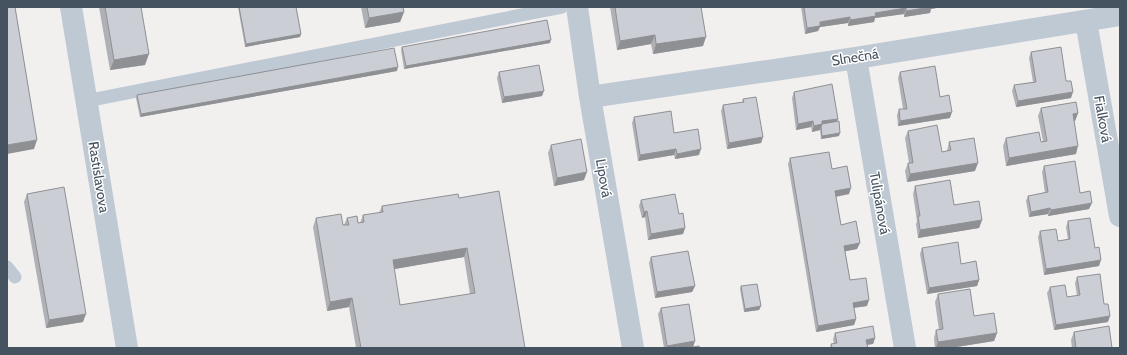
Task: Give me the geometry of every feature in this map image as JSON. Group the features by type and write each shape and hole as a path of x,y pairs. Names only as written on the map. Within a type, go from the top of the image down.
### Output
{"street":[{"name":"Rastislavova","path":"71,7 126,348"},
{"name":"Lipová","path":"577,7 590,97 633,348"},
{"name":"Slnečná","path":"590,97 856,58 1120,15"},
{"name":"Fialková","path":"1086,21 1120,216"},
{"name":"Tulipánová","path":"856,58 905,348"}],"lane":[{"path":"86,101 562,7"}],"building":[{"path":"7,7 15,7 37,140 7,145"},
{"path":"105,7 141,7 149,54 114,60"},
{"path":"239,7 296,7 301,34 246,44"},
{"path":"367,7 403,7 404,12 369,18"},
{"path":"615,7 701,7 706,37 656,44 655,35 620,41"},
{"path":"804,7 931,7 906,11 906,8 875,13 876,16 850,20 850,17 820,22 820,26 807,28"},
{"path":"547,20 551,40 406,66 402,47"},
{"path":"1061,47 1066,81 1071,81 1073,92 1018,101 1014,85 1036,82 1031,52"},
{"path":"394,48 398,67 141,114 137,95"},
{"path":"539,65 544,91 504,97 499,72"},
{"path":"935,66 940,97 949,95 952,112 900,121 899,109 907,109 900,72"},
{"path":"832,84 838,119 822,121 822,124 814,126 813,121 798,124 794,92"},
{"path":"756,97 763,137 729,143 723,105 744,102 743,99"},
{"path":"1076,102 1078,113 1073,114 1078,146 1009,158 1006,138 1039,132 1041,142 1047,141 1041,108"},
{"path":"671,111 674,133 698,129 701,149 677,154 676,149 640,155 634,117"},
{"path":"839,121 840,133 822,136 822,124"},
{"path":"937,125 942,152 951,150 949,142 974,138 978,163 910,174 908,163 913,163 908,131"},
{"path":"581,139 587,172 557,178 551,145"},
{"path":"829,152 832,169 847,166 851,188 835,191 841,225 856,221 860,243 844,246 850,280 866,278 869,300 853,303 856,319 818,326 790,158"},
{"path":"1075,161 1080,193 1090,191 1092,203 1031,212 1028,196 1048,192 1044,166"},
{"path":"950,180 954,205 979,201 982,220 920,230 918,216 920,216 915,186"},
{"path":"64,187 86,314 49,320 27,194"},
{"path":"499,191 525,348 361,348 352,298 330,302 316,218 341,214 343,225 349,225 347,218 357,216 358,223 364,222 363,215 383,212 382,206 458,194 459,198","holes":["467,248 475,293 400,305 393,260"]},
{"path":"675,194 679,214 683,213 685,228 651,234 647,211 644,212 641,200"},
{"path":"1090,218 1095,248 1099,247 1101,260 1046,269 1040,231 1056,229 1058,241 1070,239 1068,221"},
{"path":"958,242 961,264 976,261 979,280 929,288 922,248"},
{"path":"688,251 695,286 657,292 651,257"},
{"path":"1100,274 1104,304 1108,304 1110,316 1056,325 1050,287 1065,285 1067,297 1080,295 1077,277"},
{"path":"757,284 761,306 745,309 741,286"},
{"path":"970,289 974,316 994,313 997,333 938,342 936,330 943,329 938,294"},
{"path":"689,304 695,341 667,346 661,308"},
{"path":"873,326 875,338 866,340 868,348 832,348 831,344 837,343 835,333"},
{"path":"1109,326 1112,348 1076,348 1074,332"},
{"path":"699,346 700,348 688,348"}]}
